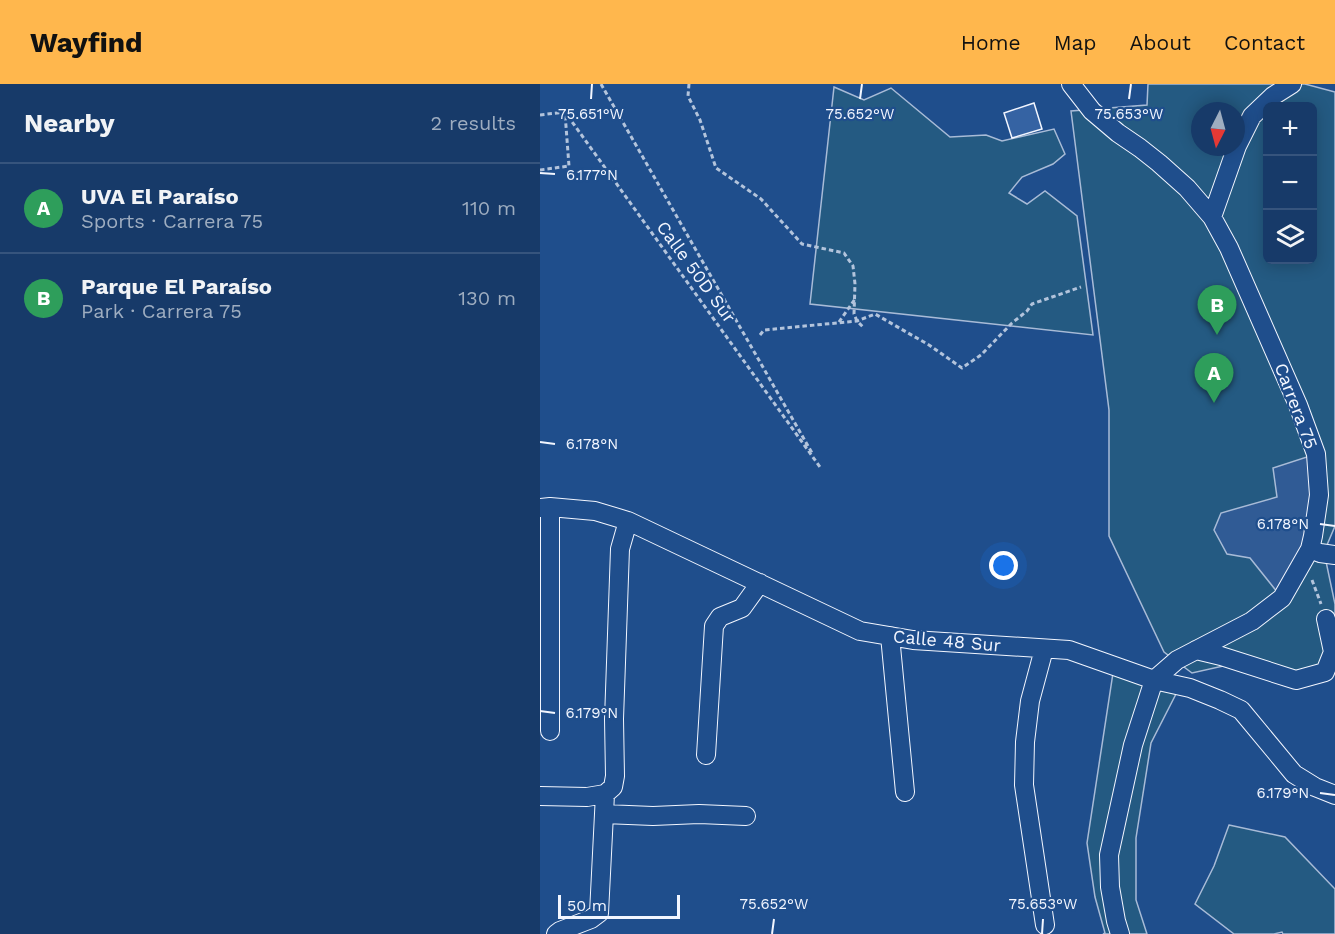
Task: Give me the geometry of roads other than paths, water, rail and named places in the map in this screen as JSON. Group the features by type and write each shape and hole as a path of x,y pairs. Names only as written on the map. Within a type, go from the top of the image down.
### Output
{"street":[{"name":"Carrera 75","path":"1071,84 1092,111 1159,163 1187,188 1212,217 1229,248 1264,325 1316,454 1319,495 1313,536 1307,553 1282,598 1252,621 1177,660 1154,680"},
{"path":"1212,217 1237,146 1252,116 1273,96 1292,84"},
{"path":"545,508 551,541 550,731"},
{"name":"Calle 48 Sur","path":"545,508 595,511 628,521 860,631 913,640 1068,651 1154,680 1190,688 1241,710 1294,774 1315,787 1335,795"},
{"path":"540,796 587,797 605,794 613,787 620,549 628,521"},
{"path":"1307,553 1335,555"},
{"path":"706,755 714,626 720,616 742,608 760,583"},
{"path":"1196,650 1296,680 1325,672 1334,652 1326,619"},
{"path":"890,636 905,792"},
{"path":"1044,649 1030,701 1024,785 1045,925"},
{"path":"1120,934 1110,887 1109,855 1133,745 1154,680"},
{"path":"599,934 598,913 605,794"},
{"path":"604,814 746,816"},
{"path":"556,934 591,919 598,913"}],"place":[{"name":"Parque El Paraíso","path":"1217,335"},
{"name":"UVA El Paraíso","path":"1214,403"}]}
